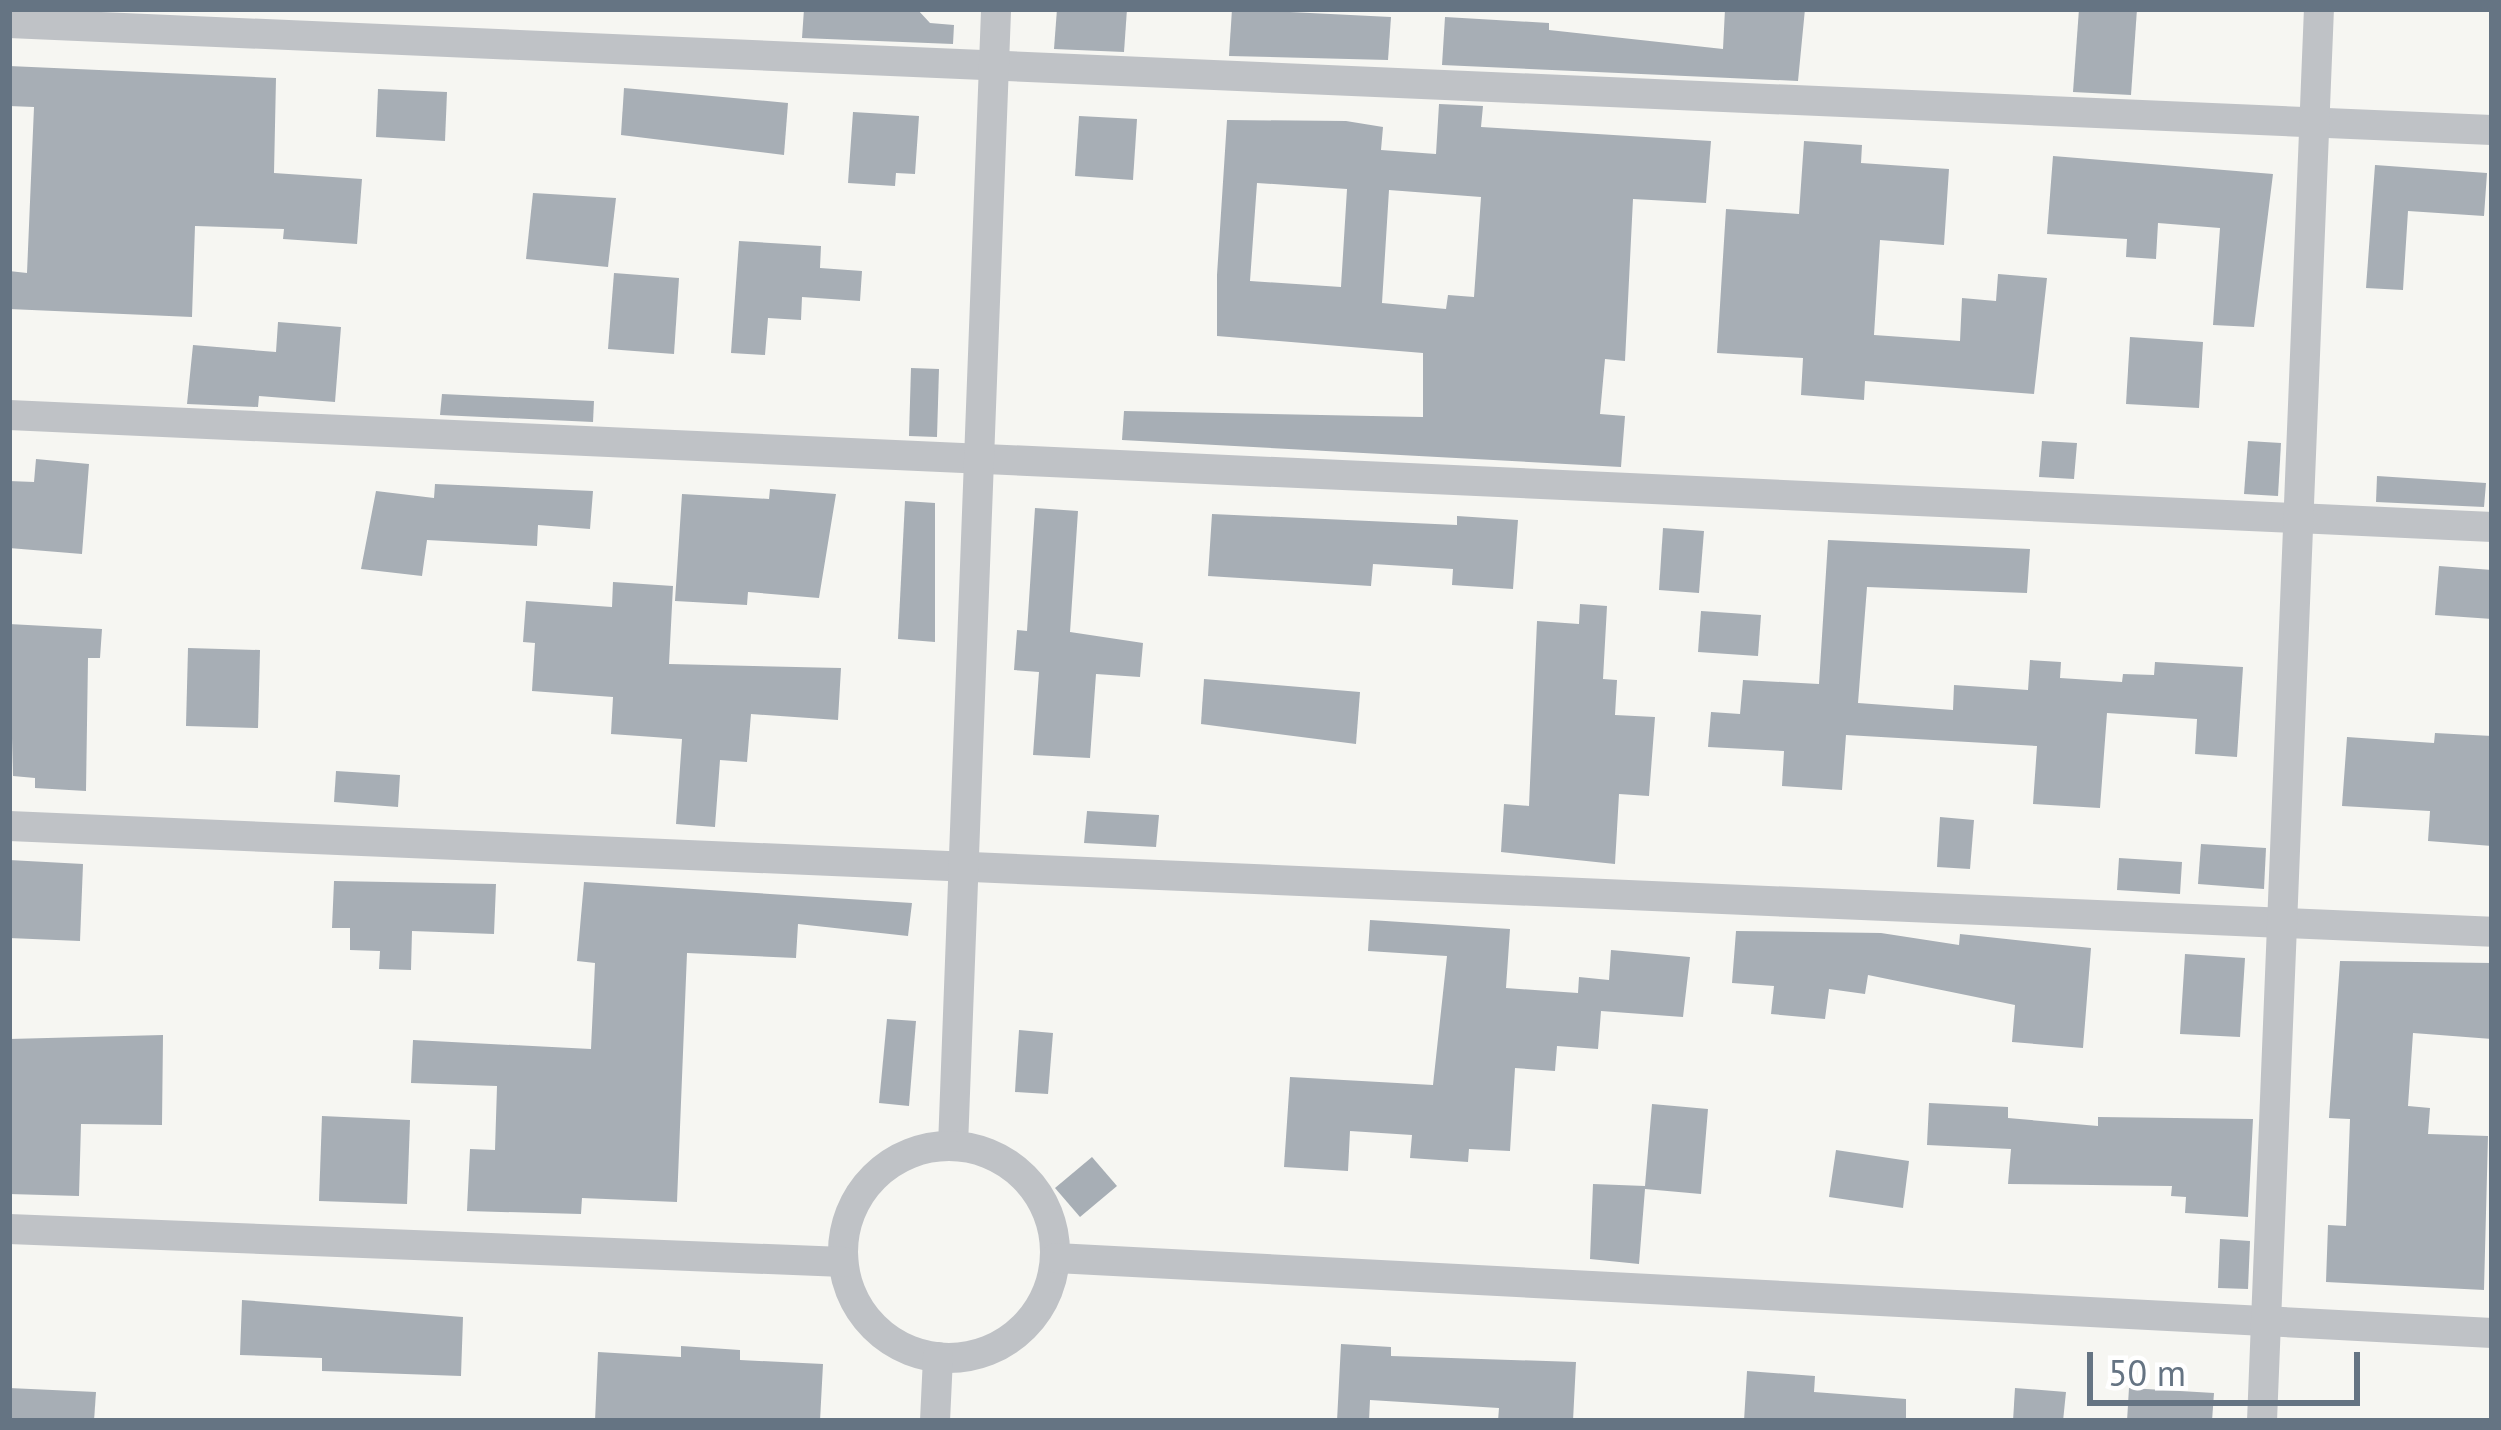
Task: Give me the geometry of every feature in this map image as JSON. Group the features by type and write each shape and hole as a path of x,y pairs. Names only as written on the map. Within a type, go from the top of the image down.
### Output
{"street":[{"path":"952,1146 996,9"},
{"path":"2262,1421 2319,9"},
{"path":"9,23 2492,130"},
{"path":"9,415 2299,513 2492,526"},
{"path":"9,826 2492,932"},
{"path":"952,1146 997,1156 1026,1179 1047,1210 1056,1258 1037,1312 1018,1333 994,1348 938,1357 892,1340 873,1324 843,1262 852,1209 881,1171 924,1149 952,1146"},
{"path":"9,1229 843,1262"},
{"path":"1056,1258 2492,1334"},
{"path":"935,1421 938,1357"}],"building":[{"path":"804,9 917,9 930,23 954,25 953,44 802,38"},
{"path":"1057,9 1127,9 1124,52 1054,49"},
{"path":"1232,9 1391,17 1388,60 1229,56"},
{"path":"1725,9 1805,9 1798,81 1442,65 1445,17 1549,23 1549,30 1723,49"},
{"path":"2079,9 2137,9 2131,95 2073,92"},
{"path":"9,66 276,78 274,173 362,179 357,244 283,239 284,229 195,226 192,317 9,309 9,271 27,273 34,107 9,106"},
{"path":"624,88 788,103 784,155 621,135"},
{"path":"378,89 447,92 445,141 376,137"},
{"path":"1439,104 1483,106 1481,127 1711,141 1706,203 1633,199 1625,361 1605,359 1600,414 1625,416 1621,467 1122,440 1124,411 1423,417 1423,353 1217,336 1217,275 1227,120 1346,121 1383,127 1381,150 1436,154","holes":["1257,183 1347,189 1341,287 1250,281","1389,190 1481,197 1474,297 1448,295 1446,309 1382,303"]},
{"path":"853,112 919,116 915,174 896,173 895,186 848,183"},
{"path":"1079,116 1137,119 1133,180 1075,176"},
{"path":"1804,141 1862,145 1861,163 1949,169 1944,245 1880,240 1874,335 1960,341 1962,298 1996,301 1998,274 2047,278 2034,394 1865,381 1864,400 1801,395 1803,358 1717,353 1726,209 1799,214"},
{"path":"2053,156 2273,174 2254,327 2213,325 2220,228 2158,223 2156,259 2126,257 2127,239 2047,234"},
{"path":"2375,165 2487,173 2484,216 2408,211 2403,290 2366,288"},
{"path":"533,193 616,198 608,267 526,259"},
{"path":"739,241 821,246 820,268 862,271 860,301 802,297 801,320 768,318 765,355 731,353"},
{"path":"614,273 679,278 674,354 608,349"},
{"path":"278,322 341,327 335,402 259,396 258,407 187,404 193,345 276,352"},
{"path":"2130,337 2203,342 2199,408 2126,404"},
{"path":"911,368 939,369 937,437 909,436"},
{"path":"442,394 594,401 593,422 440,415"},
{"path":"2042,441 2077,443 2074,479 2039,477"},
{"path":"2248,441 2281,443 2278,496 2244,494"},
{"path":"36,459 89,464 82,554 9,548 9,481 34,482"},
{"path":"2377,476 2486,483 2484,507 2376,502"},
{"path":"435,484 593,491 590,529 538,525 537,546 427,540 422,576 361,569 376,491 434,498"},
{"path":"770,489 836,494 819,598 748,592 747,605 675,601 682,494 769,499"},
{"path":"905,501 935,503 935,642 898,639"},
{"path":"1035,508 1078,511 1070,632 1143,643 1140,677 1096,674 1090,758 1033,755 1039,672 1014,670 1017,630 1027,631"},
{"path":"1212,514 1457,525 1457,516 1518,520 1513,589 1452,585 1453,569 1373,564 1371,586 1208,576"},
{"path":"1663,528 1704,531 1699,593 1659,590"},
{"path":"1828,540 2030,549 2027,593 1867,587 1858,703 1953,710 1954,685 2028,690 2030,660 2061,662 2060,678 2122,682 2123,674 2154,675 2155,662 2243,667 2237,757 2195,754 2197,719 2107,713 2100,808 2033,804 2037,746 1846,735 1842,790 1782,786 1784,751 1708,747 1711,712 1740,714 1743,680 1819,684"},
{"path":"2439,566 2492,570 2492,619 2435,615"},
{"path":"613,582 673,586 669,664 841,668 838,720 751,714 747,762 720,760 715,827 676,824 682,739 611,734 613,697 532,691 535,643 523,642 526,601 612,607"},
{"path":"1580,604 1607,606 1603,679 1617,680 1615,715 1655,717 1649,796 1619,794 1615,864 1501,852 1504,804 1529,806 1537,621 1579,624"},
{"path":"1701,611 1761,615 1758,656 1698,652"},
{"path":"9,624 102,629 100,658 88,658 86,791 35,788 35,778 13,776"},
{"path":"188,648 260,650 258,728 186,726"},
{"path":"1204,679 1360,692 1356,744 1201,724"},
{"path":"2435,733 2492,736 2492,846 2428,841 2430,811 2342,806 2347,737 2434,743"},
{"path":"336,771 400,775 398,807 334,802"},
{"path":"1087,811 1159,815 1156,847 1084,843"},
{"path":"1940,817 1974,820 1970,869 1937,867"},
{"path":"2201,844 2266,848 2264,889 2198,884"},
{"path":"2119,858 2182,862 2180,894 2117,890"},
{"path":"9,860 83,864 80,941 9,938"},
{"path":"334,881 496,884 494,934 412,931 411,970 379,969 380,951 350,950 350,928 332,928"},
{"path":"584,882 912,903 908,936 798,924 796,958 687,953 677,1202 582,1198 581,1214 467,1211 470,1149 495,1150 497,1086 411,1083 413,1040 591,1049 595,963 577,961"},
{"path":"1370,920 1510,929 1506,988 1578,993 1579,977 1609,980 1611,950 1690,957 1683,1017 1601,1011 1598,1049 1557,1046 1555,1071 1515,1068 1510,1151 1469,1149 1468,1162 1410,1158 1412,1135 1350,1131 1348,1171 1284,1167 1290,1077 1433,1085 1447,956 1368,951"},
{"path":"1736,931 1881,933 1959,945 1960,934 2091,948 2083,1048 2012,1042 2015,1005 1868,975 1865,994 1829,989 1825,1019 1771,1014 1774,986 1732,983"},
{"path":"2185,954 2245,958 2240,1037 2180,1034"},
{"path":"2340,961 2492,963 2492,1039 2413,1033 2408,1106 2430,1108 2428,1134 2488,1136 2484,1290 2326,1282 2328,1225 2346,1226 2350,1119 2329,1118"},
{"path":"887,1019 916,1021 909,1106 879,1103"},
{"path":"1019,1030 1053,1033 1048,1094 1015,1092"},
{"path":"163,1035 162,1125 81,1124 79,1196 9,1194 9,1039"},
{"path":"1929,1103 2008,1107 2008,1118 2098,1126 2098,1117 2253,1119 2248,1217 2185,1213 2186,1197 2171,1196 2172,1186 2008,1184 2011,1149 1927,1145"},
{"path":"1652,1104 1708,1109 1701,1194 1645,1189 1639,1264 1590,1259 1593,1184 1645,1186"},
{"path":"322,1116 410,1120 407,1204 319,1201"},
{"path":"1836,1150 1909,1161 1903,1208 1829,1197"},
{"path":"1092,1157 1117,1186 1080,1217 1055,1188"},
{"path":"2220,1239 2250,1241 2248,1289 2218,1288"},
{"path":"242,1300 463,1317 461,1376 322,1371 322,1358 240,1355"},
{"path":"1341,1344 1391,1347 1391,1356 1576,1362 1573,1421 1498,1421 1499,1408 1370,1400 1369,1421 1337,1421"},
{"path":"681,1346 740,1350 740,1360 823,1364 820,1421 595,1421 598,1352 681,1357"},
{"path":"1747,1371 1815,1376 1814,1392 1906,1399 1906,1421 1744,1421"},
{"path":"9,1388 96,1392 94,1421 9,1421"},
{"path":"2015,1388 2066,1392 2063,1421 2013,1421"},
{"path":"2129,1388 2214,1393 2212,1421 2127,1421"}]}
